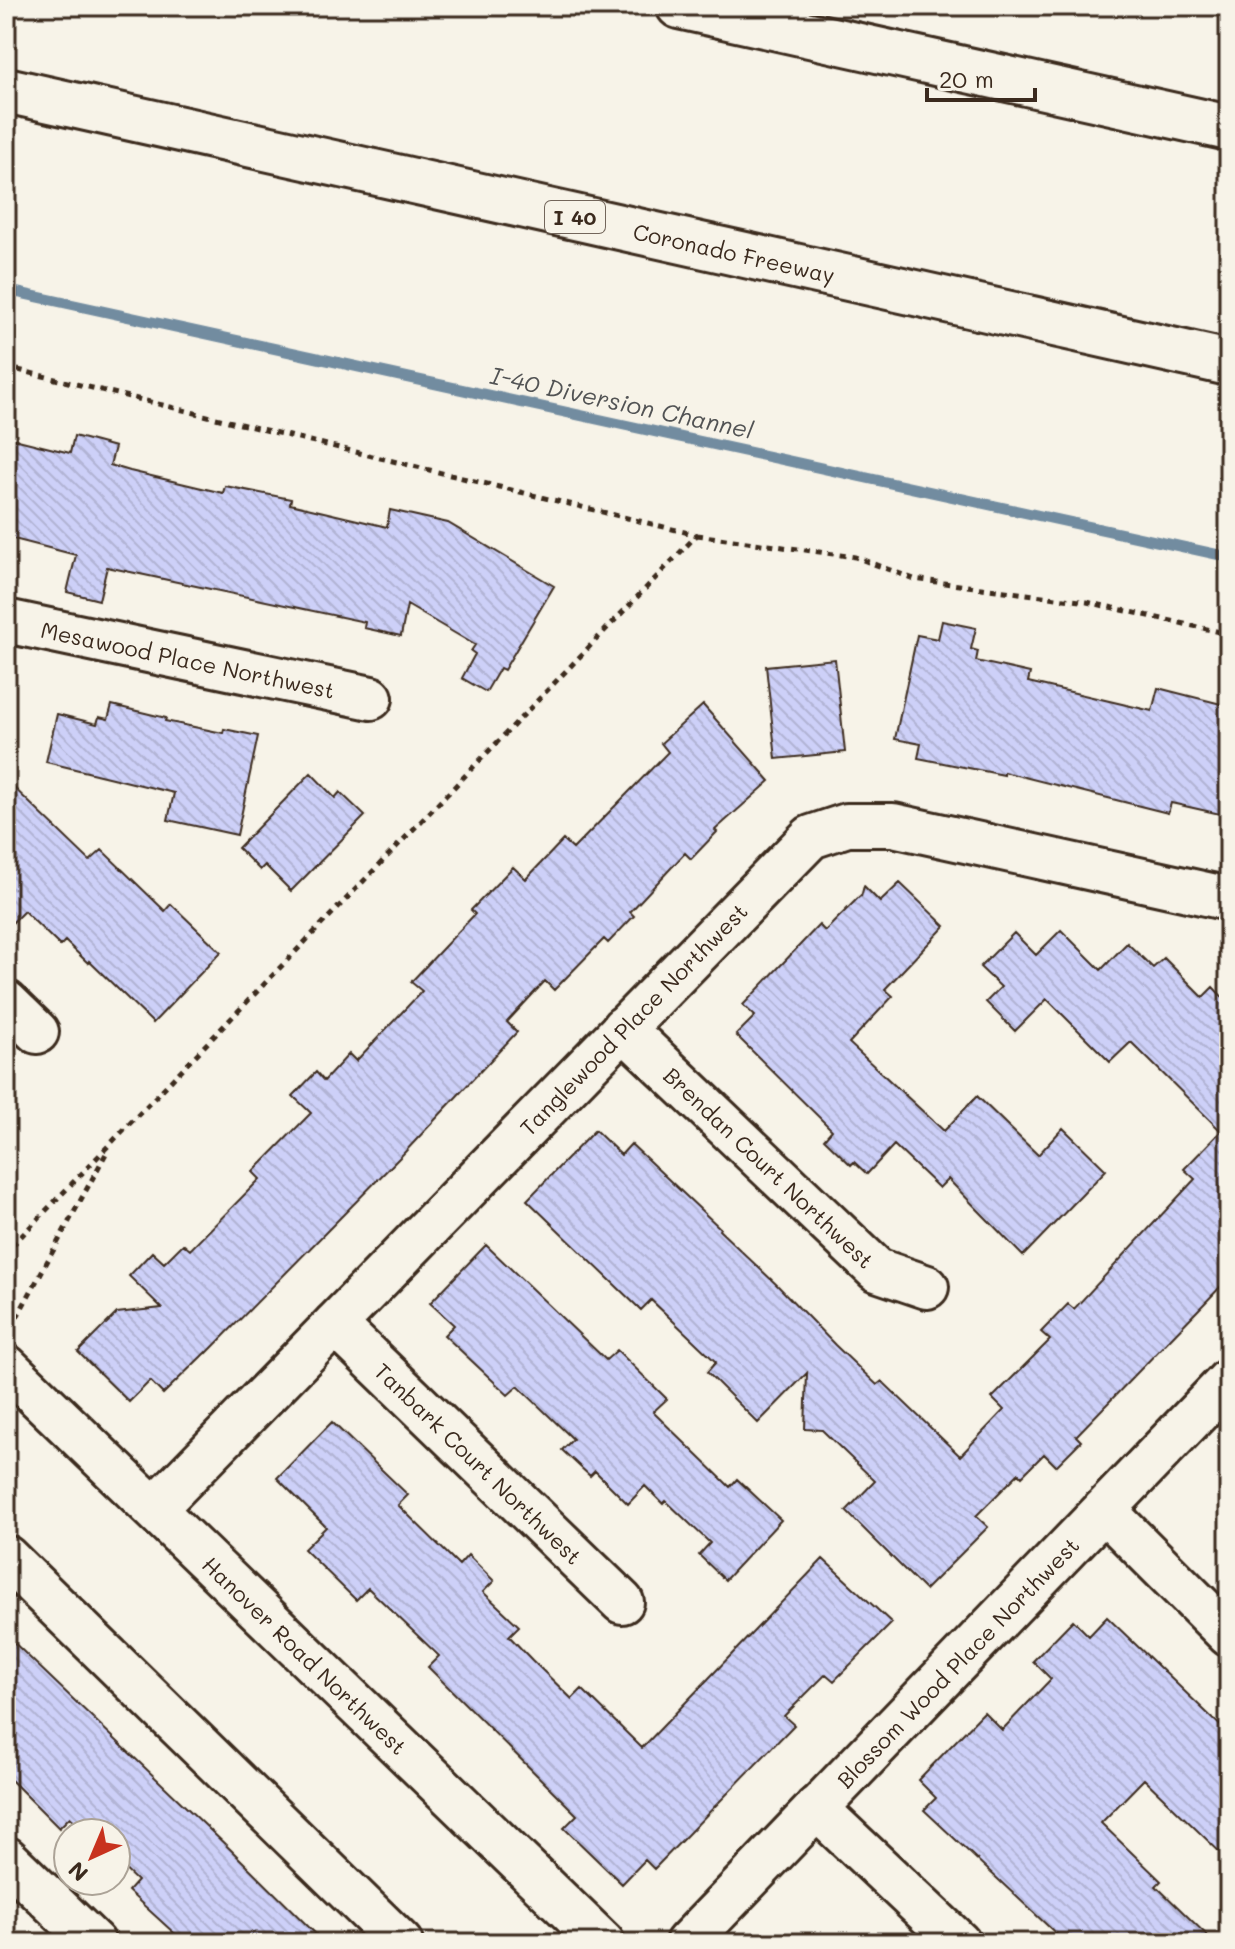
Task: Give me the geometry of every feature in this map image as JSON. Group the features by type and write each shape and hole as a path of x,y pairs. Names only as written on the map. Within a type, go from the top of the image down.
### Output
{"highway":[{"path":"679,6 1229,128"},
{"name":"Coronado Freeway","path":"6,90 1229,363"},
{"path":"1144,344 1229,375"}],"street":[{"name":"Mesawood Place Northwest","path":"6,621 371,698"},
{"name":"Tanglewood Place Northwest","path":"155,1508 811,837 847,825 893,825 1229,899"},
{"path":"6,1002 37,1032"},
{"name":"Brendan Court Northwest","path":"623,1028 877,1270 927,1287"},
{"name":"Tanbark Court Northwest","path":"335,1324 622,1602"},
{"name":"Hanover Road Northwest","path":"6,1366 603,1943"},
{"name":"Blossom Wood Place Northwest","path":"687,1943 1229,1380"},
{"path":"1104,1510 1229,1635"},
{"path":"6,1557 401,1943"},
{"path":"816,1808 959,1943"},
{"path":"6,1858 94,1943"}],"path":[{"path":"697,535 855,557 914,579 1087,602 1229,634"},
{"path":"6,1341 18,1311 112,1143"}],"building":[{"path":"74,436 115,447 110,465 223,493 225,486 291,499 290,504 387,527 390,510 448,523 554,586 504,670 500,668 486,692 462,678 475,654 471,651 475,645 407,605 401,636 364,628 365,622 107,567 99,600 67,592 76,555 6,537 6,437 70,453"},
{"path":"942,621 976,628 971,649 978,651 976,661 1030,673 1028,682 1152,711 1158,688 1229,706 1229,816 1171,803 1168,813 1004,772 1004,775 918,758 921,744 895,739 917,635 938,639"},
{"path":"835,659 845,752 776,759 766,666"},
{"path":"112,705 166,718 165,721 223,733 224,729 258,736 237,835 168,820 174,793 46,762 57,714 97,724 99,717 108,719"},
{"path":"703,705 770,781 715,830 717,832 691,859 685,853 630,912 634,916 608,943 604,939 554,990 545,981 507,1022 517,1032 403,1154 207,1353 163,1394 150,1381 129,1402 78,1352 117,1313 162,1308 129,1276 152,1252 164,1263 183,1244 190,1250 260,1179 253,1172 311,1113 293,1096 316,1072 324,1081 349,1054 356,1061 422,991 411,982 475,914 471,910 513,867 526,879 563,840 573,849 668,752 661,743"},
{"path":"311,773 335,798 340,792 365,816 291,891 265,865 260,870 238,848"},
{"path":"6,780 90,861 102,850 165,911 171,904 221,952 153,1023 89,961 65,941 60,946 24,911 6,929"},
{"path":"900,883 945,926 885,989 893,996 849,1043 944,1131 977,1096 1038,1155 1063,1128 1106,1170 1023,1256 948,1179 939,1188 894,1145 867,1174 854,1162 851,1165 824,1139 832,1130 736,1035 755,1016 743,1005 819,925 825,931 861,897 864,886 880,902"},
{"path":"1061,930 1101,970 1127,943 1153,968 1164,958 1203,997 1213,987 1229,1004 1229,1278 1076,1436 1081,1441 1056,1466 1044,1454 1022,1476 1019,1473 976,1516 988,1527 925,1590 846,1511 875,1481 822,1430 805,1429 807,1373 758,1423 707,1372 716,1362 651,1300 641,1310 527,1200 595,1130 621,1155 631,1144 877,1385 882,1381 960,1456 1004,1410 992,1398 1050,1340 1041,1332 1068,1304 1074,1309 1195,1179 1184,1169 1221,1131 1131,1042 1110,1062 1047,999 1015,1031 986,1002 1001,987 980,967 1014,933 1036,955"},
{"path":"486,1245 606,1360 617,1350 667,1399 653,1412 730,1487 737,1479 781,1520 725,1580 699,1555 710,1543 666,1501 663,1504 645,1486 628,1504 595,1471 590,1476 562,1450 573,1439 518,1386 508,1395 444,1335 454,1325 430,1303"},
{"path":"332,1422 408,1495 398,1505 459,1565 468,1555 494,1581 483,1592 519,1626 509,1636 572,1699 582,1689 642,1748 823,1559 892,1623 834,1681 826,1674 784,1716 794,1725 654,1869 645,1860 622,1884 564,1828 577,1815 428,1667 439,1656 368,1588 356,1600 304,1549 326,1527 277,1478"},
{"path":"1107,1617 1229,1734 1229,1861 1144,1779 1101,1823 1161,1881 1156,1886 1215,1943 1066,1943 924,1810 936,1798 918,1780 984,1712 1002,1730 1051,1679 1033,1661 1073,1620 1089,1636"},
{"path":"6,1635 325,1943 185,1943 132,1895 132,1887 137,1881 132,1876 132,1817 52,1817 52,1821 6,1775"}],"waterway":[{"name":"I-40 Diversion Channel","path":"6,290 1229,557"}]}
